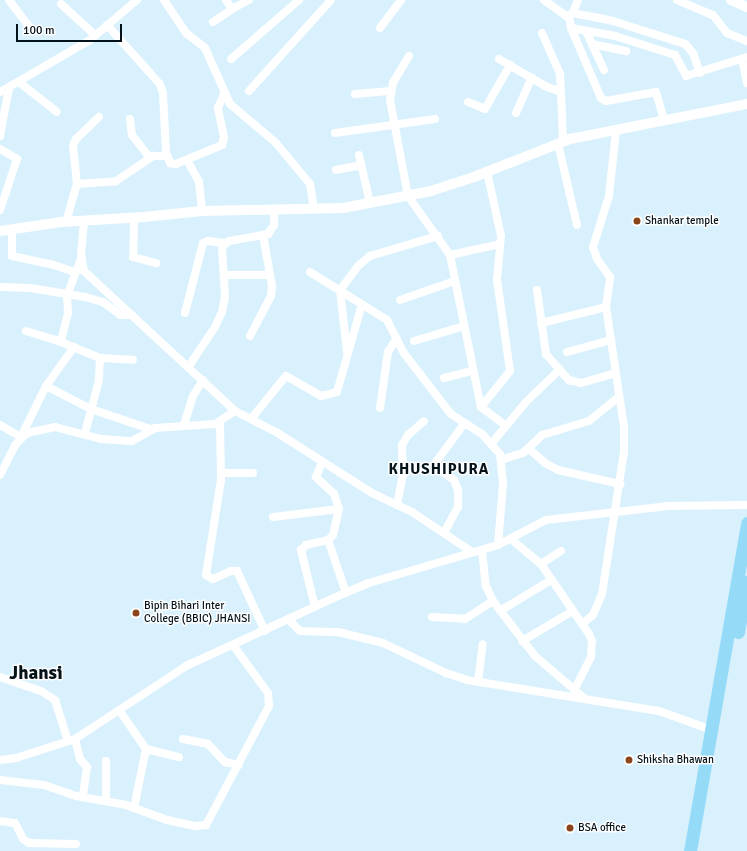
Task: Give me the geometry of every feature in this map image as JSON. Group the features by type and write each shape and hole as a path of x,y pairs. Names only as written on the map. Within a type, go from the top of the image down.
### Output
{"main road":[{"path":"690,851 747,523"},
{"path":"699,851 747,582"}],"street":[{"path":"10,0 30,28"},
{"path":"0,92 19,82 95,35 137,0"},
{"path":"164,0 186,33 205,48 224,94 230,104 284,151 310,184 314,209"},
{"path":"226,0 232,9"},
{"path":"212,22 249,0"},
{"path":"231,59 299,0"},
{"path":"249,91 330,0"},
{"path":"380,28 401,0"},
{"path":"544,0 570,15 613,21 685,44 693,53 700,73"},
{"path":"578,0 570,15 571,28 603,100 656,92 664,120"},
{"path":"677,0 713,15 726,33 747,41"},
{"path":"731,0 747,7"},
{"path":"61,4 95,35"},
{"path":"107,25 160,84 163,93 166,156 173,165 222,145 224,137 218,108 224,94"},
{"path":"571,28 627,39 675,55 686,76 700,73 744,58 747,83"},
{"path":"586,31 604,70"},
{"path":"542,32 560,74 561,143 577,225"},
{"path":"592,44 626,51"},
{"path":"409,56 391,91 394,126 408,196 438,236 450,255 472,371 481,406 506,426"},
{"path":"499,59 561,92"},
{"path":"468,102 486,109 510,65"},
{"path":"516,114 532,77"},
{"path":"19,82 57,112"},
{"path":"0,136 9,88"},
{"path":"355,94 391,91"},
{"path":"0,231 66,222 134,218 202,211 314,209 370,203 408,196 487,172 561,143 616,130 747,104"},
{"path":"66,222 77,184 73,146 76,139 99,117"},
{"path":"130,119 132,135 150,158"},
{"path":"335,133 394,126 435,119"},
{"path":"582,624 594,615 602,594 616,512 625,441 606,307 610,277 597,259 593,247 609,196 616,130"},
{"path":"0,149 17,159 0,210"},
{"path":"77,184 116,181 150,158 158,155 166,156"},
{"path":"359,155 370,203"},
{"path":"187,160 199,182 202,211"},
{"path":"336,170 361,165"},
{"path":"481,406 510,372 497,280 500,244 487,172"},
{"path":"185,313 203,243 208,241 224,243 263,235 272,230 274,210"},
{"path":"134,218 133,258 156,263"},
{"path":"84,221 81,259 84,271 189,366 235,411 251,419 372,493 412,512 472,552"},
{"path":"12,229 12,256 51,264 74,272"},
{"path":"250,336 271,296 270,275 263,235"},
{"path":"347,357 340,290 358,266 370,256 438,236"},
{"path":"189,366 215,327 222,312 225,296 221,255 224,243"},
{"path":"450,255 500,244"},
{"path":"62,342 68,313 67,295 74,272 81,259"},
{"path":"310,272 387,320 396,339 451,414 492,443 501,460 504,484 498,545"},
{"path":"224,275 270,275"},
{"path":"400,300 455,281"},
{"path":"0,287 30,288 103,302 120,315 132,315"},
{"path":"537,290 546,354 560,369 576,384 616,373"},
{"path":"251,419 286,376 317,395 333,394 338,389 362,304"},
{"path":"541,323 606,307"},
{"path":"414,341 464,326"},
{"path":"26,332 62,342 100,358 133,360"},
{"path":"380,408 388,352 396,339"},
{"path":"567,352 611,340"},
{"path":"1,469 21,437 46,386 74,348"},
{"path":"85,433 99,380 100,358"},
{"path":"492,443 560,369"},
{"path":"444,378 472,371"},
{"path":"184,425 193,396 203,380"},
{"path":"46,386 91,409 150,429 220,422 235,411"},
{"path":"501,460 518,455 542,435 589,421 619,397"},
{"path":"397,505 403,474 402,445 408,435 424,421"},
{"path":"220,422 221,473 206,575 213,579 231,571 237,571 265,631"},
{"path":"444,533 458,507 458,490 454,480 438,468 436,462 464,424"},
{"path":"0,426 21,437 55,427 85,433 101,439 124,442 138,438 150,429"},
{"path":"528,448 545,463 558,470 620,484"},
{"path":"315,607 300,550 306,545 328,540 333,535 339,508 334,494 316,477 322,462"},
{"path":"221,473 253,473"},
{"path":"0,760 16,758 72,740 186,666 346,593 369,583 498,545 546,520 668,506 747,505"},
{"path":"273,517 339,508"},
{"path":"511,539 541,564 589,634 592,649 591,657 574,690"},
{"path":"328,540 346,593"},
{"path":"482,550 486,586 493,601 522,641 584,699"},
{"path":"541,564 561,551"},
{"path":"500,611 552,580"},
{"path":"432,617 465,619 493,601"},
{"path":"522,641 573,611"},
{"path":"288,619 300,631 338,632 375,640 446,673 478,682 673,714 712,730"},
{"path":"478,682 483,644"},
{"path":"0,780 44,784 83,797 134,808 167,820 196,826 206,825 239,765 268,706 269,699 233,645"},
{"path":"0,677 45,693 55,700 80,759 88,767 83,797"},
{"path":"118,710 146,749 179,757"},
{"path":"183,738 208,744 225,762 239,765"},
{"path":"134,808 146,749"},
{"path":"106,761 106,801"},
{"path":"0,821 15,823 28,843 76,844"}],"place":[{"name":"Shankar temple","path":"637,221"},
{"name":"Bipin Bihari Inter College (BBIC) JHANSI","path":"136,613"},
{"name":"Shiksha Bhawan","path":"629,760"},
{"name":"BSA office","path":"570,828"}],"district":[{"name":"KHUSHIPURA","path":"439,470"},
{"name":"Jhansi","path":"36,674"}]}
